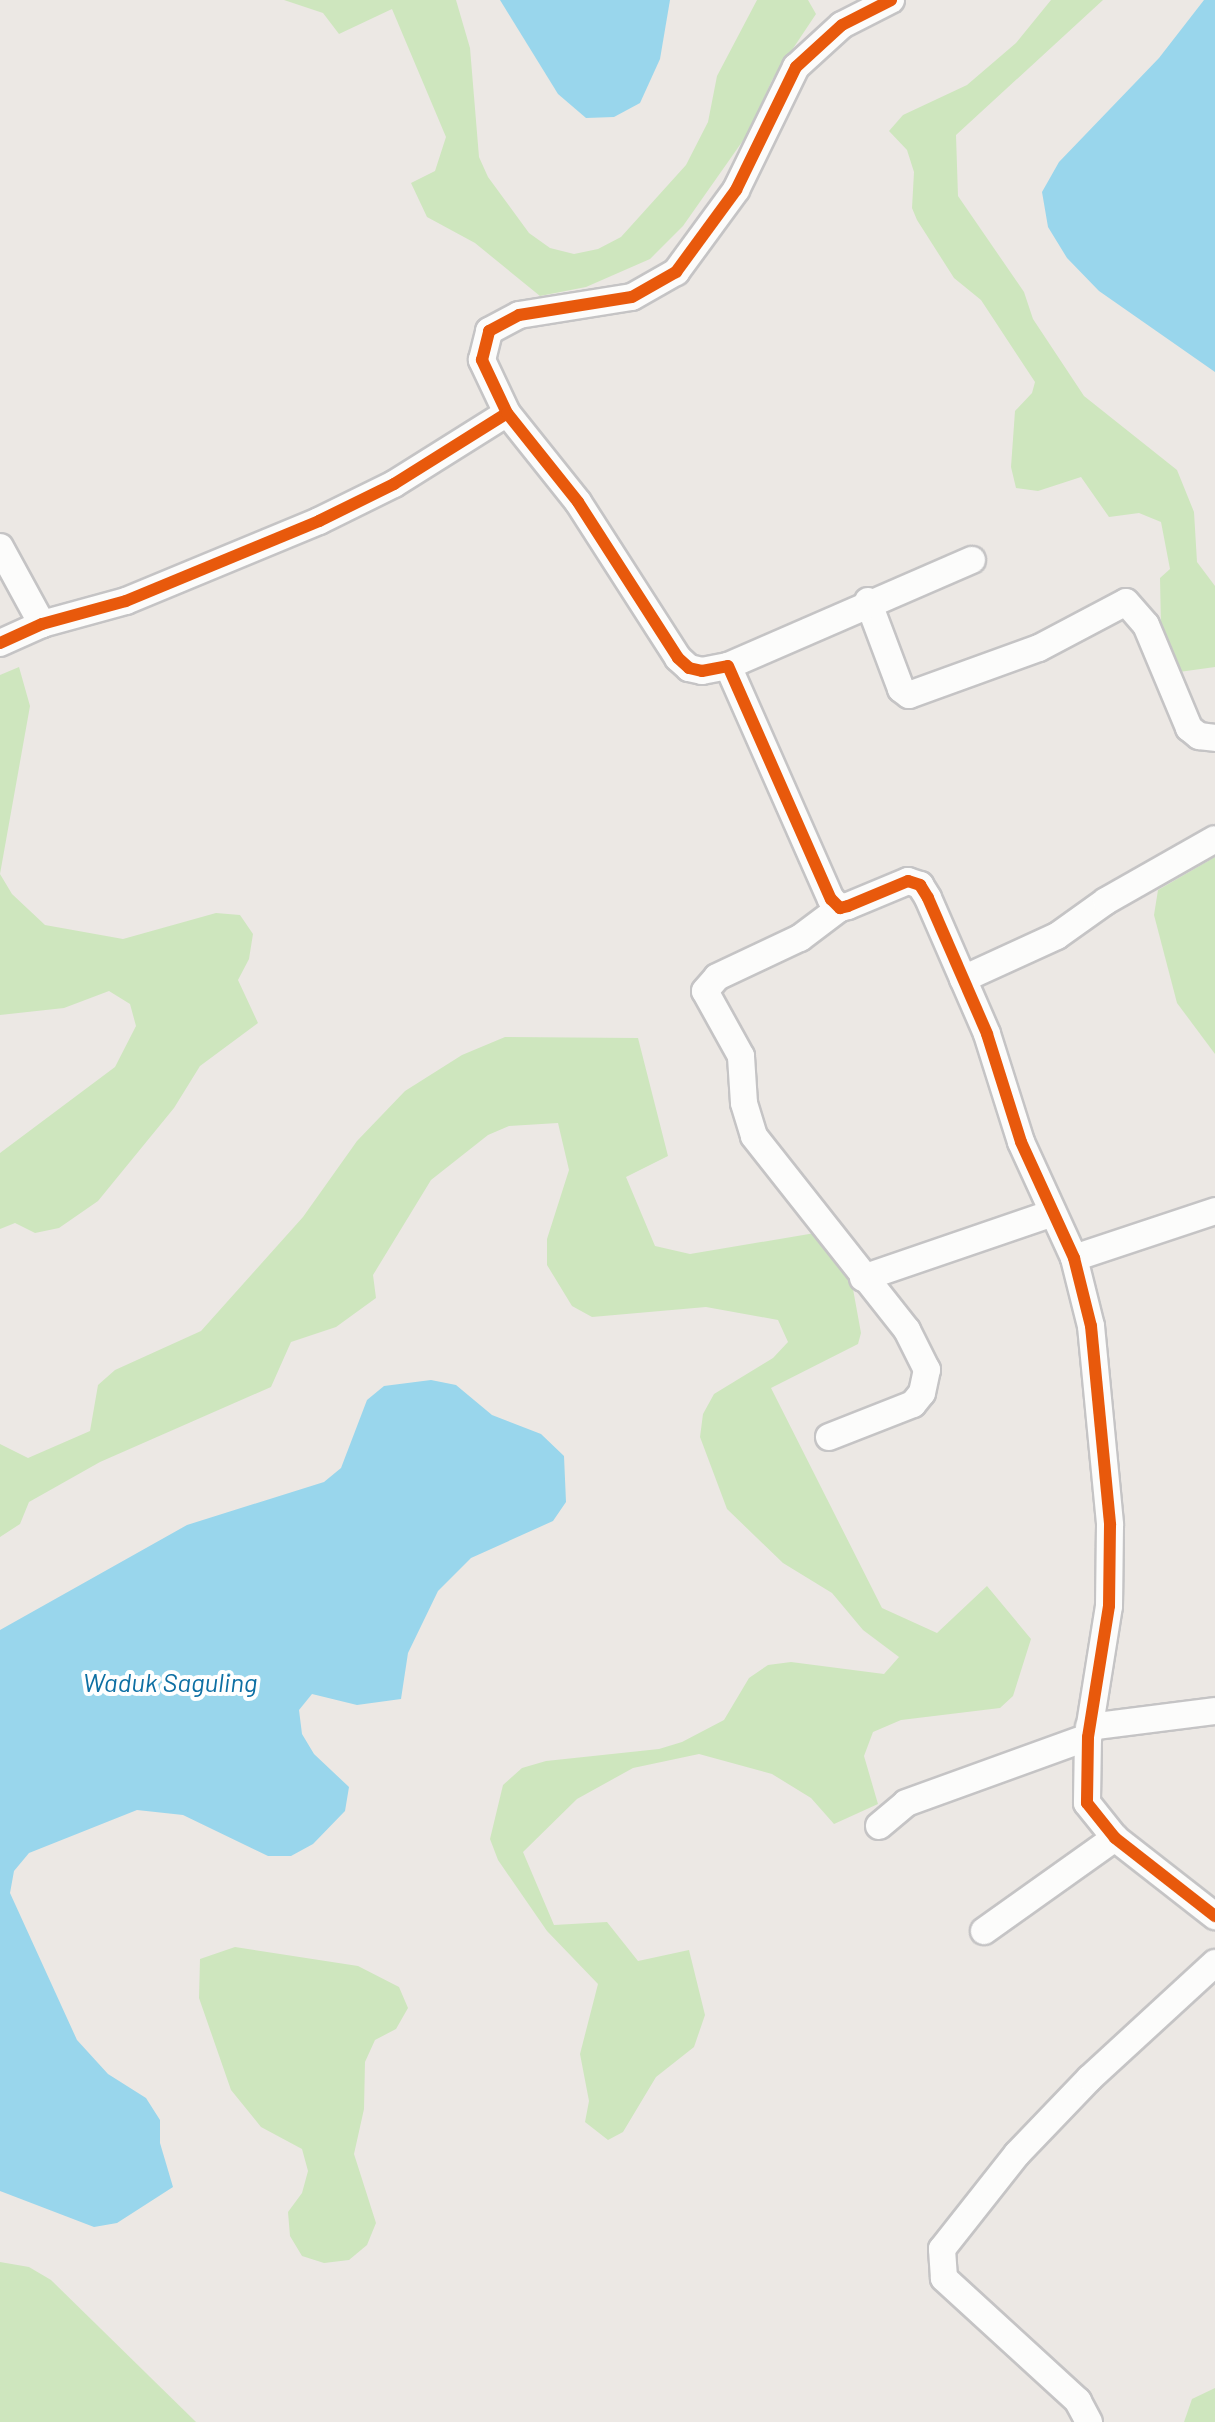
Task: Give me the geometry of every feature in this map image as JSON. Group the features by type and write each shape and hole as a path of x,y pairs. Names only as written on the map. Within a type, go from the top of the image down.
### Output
{"street":[{"path":"891,0 842,25 796,67 736,190 676,272 632,297 519,315 489,331 482,360 507,413 578,502 678,658 689,668 702,671 728,666 868,601 972,560"},
{"path":"0,643 42,624 126,601 319,521 394,484 507,413"},
{"path":"0,547 42,624"},
{"path":"868,601 901,689 909,695 1039,648 1126,602 1146,625 1189,728 1199,736 1215,738"},
{"path":"728,666 762,734 826,893 840,908"},
{"path":"963,979 1057,936 1106,901 1215,839"},
{"path":"829,1437 913,1404 926,1382 919,1347 754,1136 744,1103 741,1056 705,991 717,977 800,938 840,908 915,882 928,898 963,979 1050,1214 1074,1258 1091,1326 1110,1525 1109,1606 1089,1732 1087,1803 1115,1838 1215,1916"},
{"path":"1074,1258 1215,1211"},
{"path":"863,1278 1050,1214"},
{"path":"879,1826 906,1803 1089,1732 1215,1711"},
{"path":"984,1931 1115,1838"},
{"path":"1089,2422 1078,2401 944,2278 942,2249 1017,2154 1090,2078 1215,1963"}],"green space":[{"path":"284,0 456,0 470,48 479,157 488,177 529,233 550,248 574,254 598,249 621,237 686,165 708,122 717,76 757,0 808,0 816,14 772,80 749,132 683,226 650,259 586,287 540,296 475,243 427,217 411,183 435,171 446,137 392,9 339,34 323,13"},
{"path":"1051,0 1103,0 956,135 958,196 1024,292 1033,319 1084,396 1177,470 1194,512 1197,562 1215,586 1215,667 1179,672 1161,627 1160,578 1170,569 1161,522 1139,513 1109,517 1081,477 1038,491 1016,488 1011,467 1015,411 1032,393 1035,382 981,300 954,278 917,220 912,208 914,172 907,150 889,131 903,115 967,85 1016,43"},
{"path":"19,667 30,706 0,874 0,675"},
{"path":"1215,857 1215,1054 1177,1003 1154,915 1158,890"},
{"path":"0,874 12,894 45,925 123,939 216,913 240,915 253,934 249,959 238,980 258,1023 200,1066 174,1108 98,1201 59,1228 35,1233 15,1223 0,1229 0,1153 115,1067 136,1026 130,1004 109,991 64,1008 0,1015"},
{"path":"505,1037 638,1038 668,1156 626,1177 655,1246 690,1254 815,1233 851,1278 861,1333 858,1344 771,1388 882,1608 937,1633 987,1586 1031,1639 1013,1696 1000,1708 901,1720 873,1732 864,1756 878,1804 834,1824 811,1798 772,1774 699,1754 633,1768 577,1799 523,1852 554,1925 607,1922 638,1961 689,1950 705,2015 694,2047 656,2077 623,2132 608,2140 585,2122 589,2101 580,2054 598,1984 547,1931 498,1860 490,1839 503,1785 522,1768 546,1761 659,1749 682,1742 724,1720 749,1678 768,1665 791,1662 884,1674 899,1657 863,1630 832,1593 783,1563 727,1509 700,1437 703,1414 714,1394 773,1358 788,1342 778,1320 706,1307 592,1317 572,1306 547,1265 547,1239 569,1170 558,1123 509,1126 488,1135 431,1180 373,1275 376,1298 336,1327 291,1342 271,1387 100,1462 29,1502 20,1524 0,1537 0,1444 28,1458 90,1431 98,1385 115,1370 201,1331 303,1217 357,1141 405,1091 462,1055"},
{"path":"235,1947 358,1966 399,1987 408,2008 396,2029 375,2040 365,2062 364,2109 354,2154 376,2223 367,2245 349,2260 324,2263 302,2256 290,2236 288,2212 302,2193 308,2171 302,2149 261,2127 231,2090 199,1998 200,1959"},
{"path":"0,2262 29,2267 51,2280 196,2422 0,2422"},
{"path":"1215,2388 1215,2422 1184,2422 1192,2399"}],"water":[{"path":"500,0 670,0 660,59 640,103 614,117 586,118 558,94"},
{"path":"1204,0 1215,0 1215,372 1099,291 1067,258 1048,227 1042,192 1059,162 1159,58"},
{"name":"Waduk Saguling","path":"431,1380 456,1385 492,1415 541,1434 564,1456 566,1502 553,1521 471,1558 438,1591 408,1653 401,1699 357,1705 312,1694 299,1710 302,1734 314,1754 349,1787 345,1811 313,1844 291,1856 268,1856 183,1815 137,1810 29,1853 14,1871 10,1893 77,2040 108,2074 146,2098 160,2120 160,2143 173,2187 117,2223 94,2227 0,2191 0,1630 187,1525 324,1482 341,1468 367,1400 384,1386"}],"cycle path":[{"path":"507,413 482,360 489,331 519,315 632,297 676,272 736,190 796,67 842,25 891,0"},
{"path":"0,643 42,624 126,601 319,521 394,484 507,413 578,502 678,658 689,668 702,671 728,666 831,899 840,908 908,881 920,885 928,898 987,1034 1021,1142 1074,1258 1091,1326 1110,1525 1109,1606 1088,1737 1087,1803 1115,1838 1215,1916"}]}
